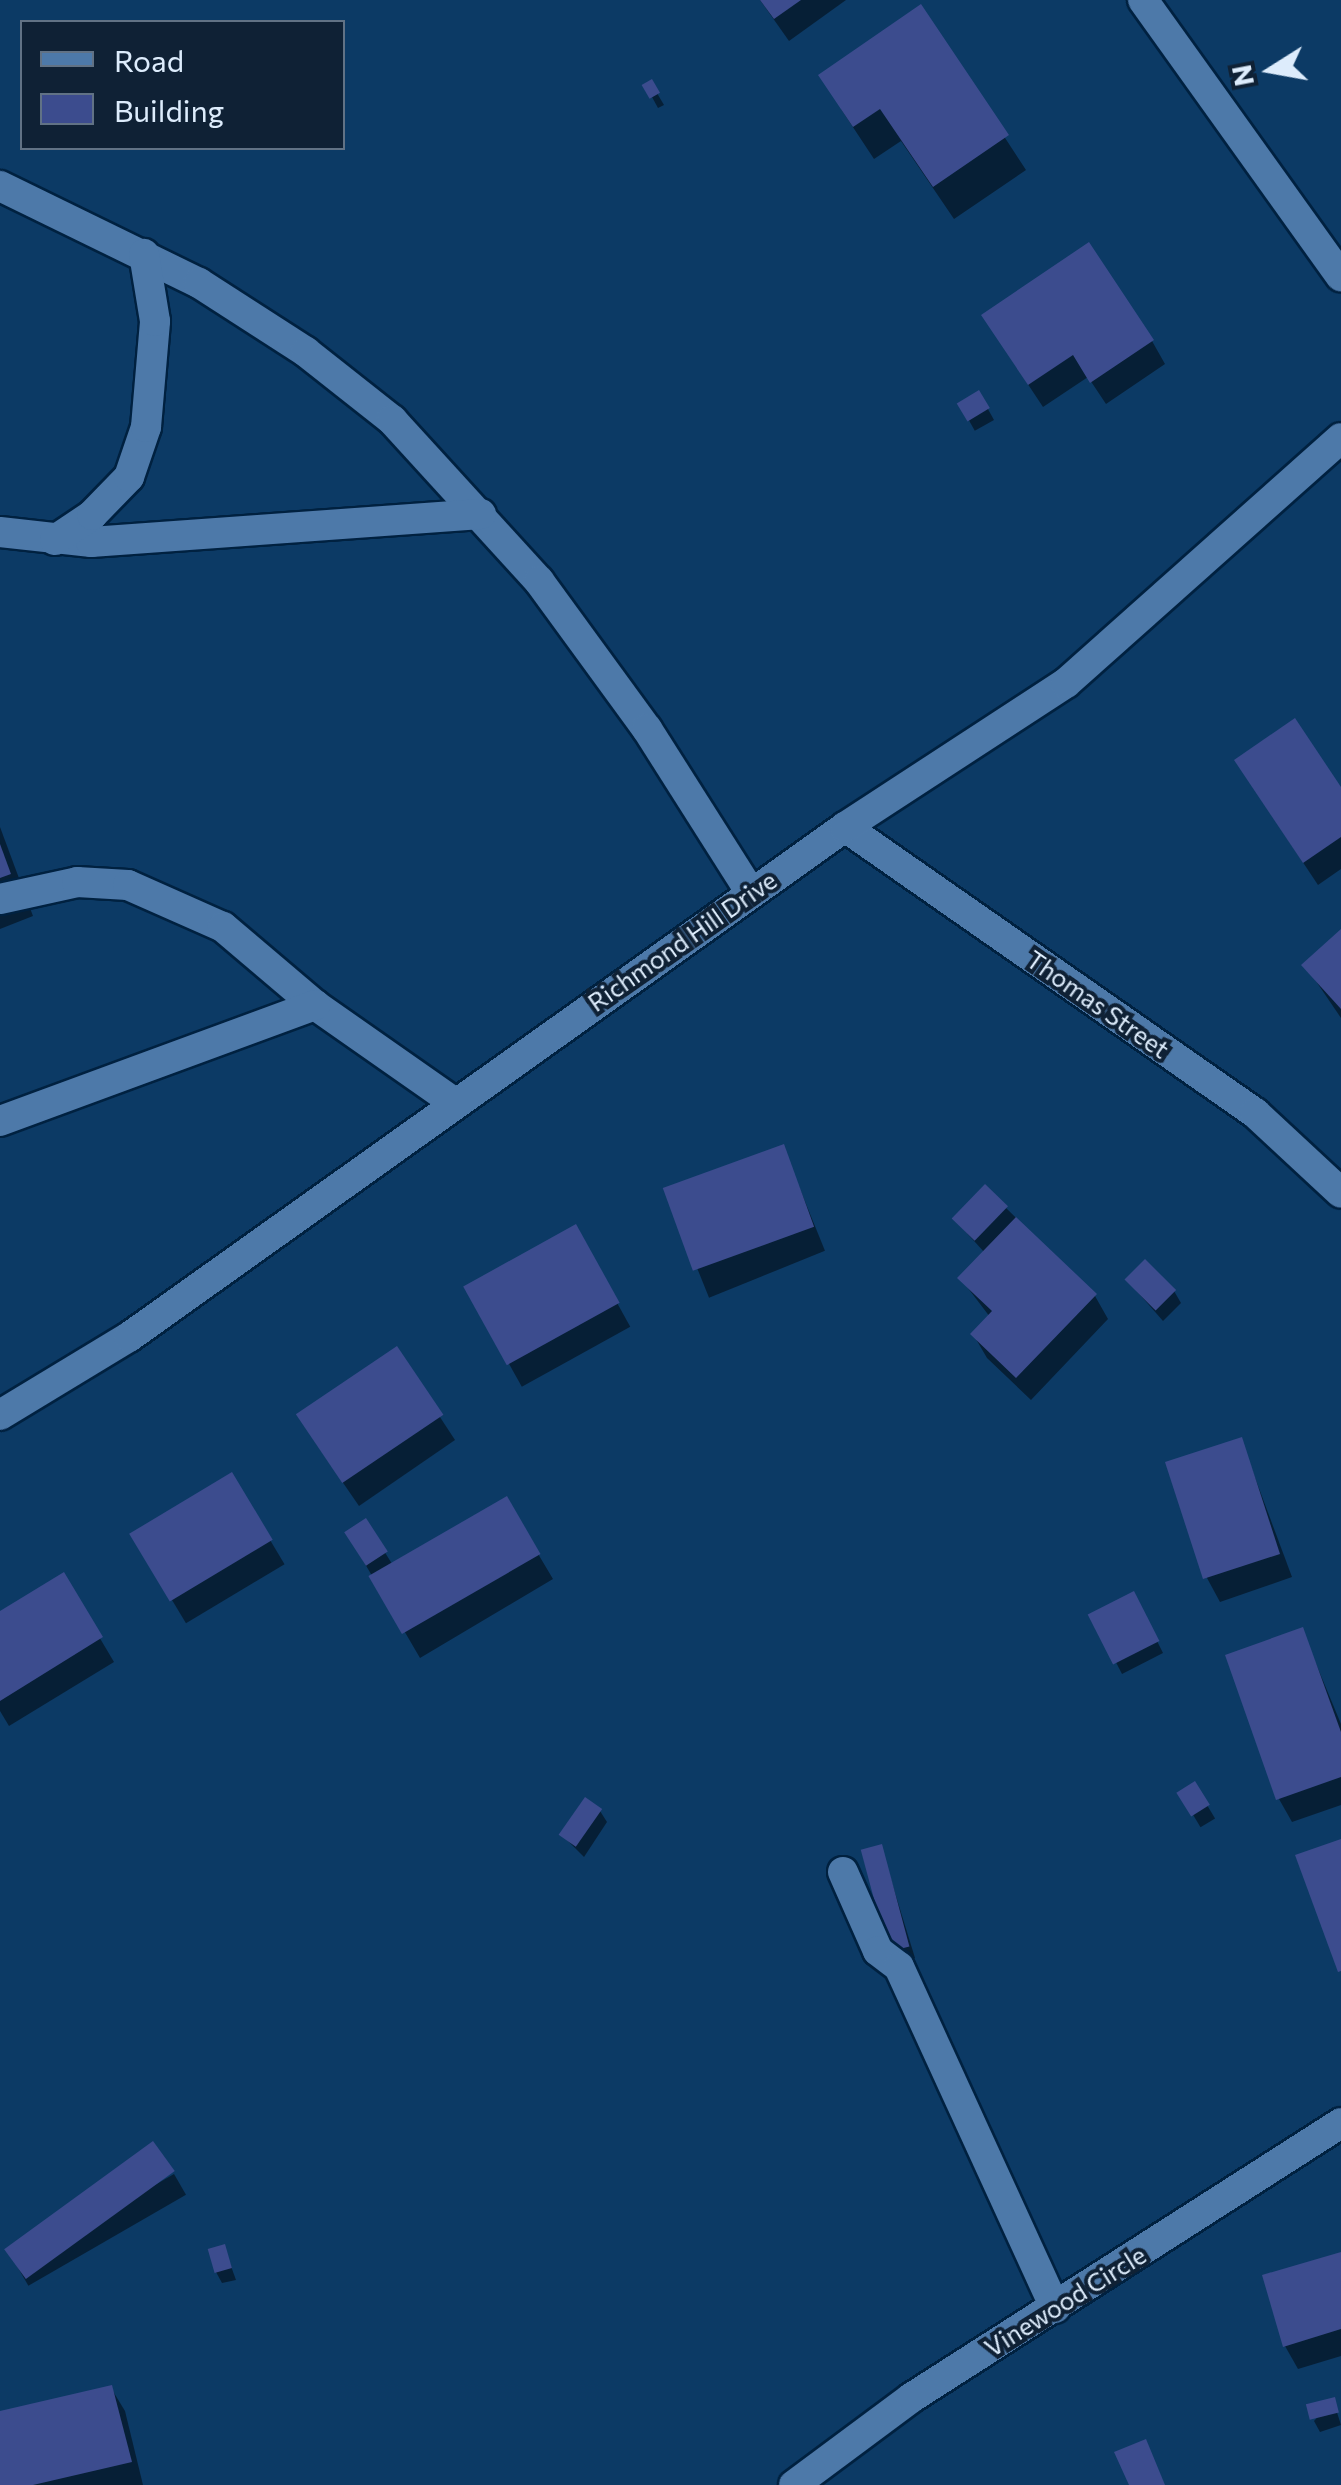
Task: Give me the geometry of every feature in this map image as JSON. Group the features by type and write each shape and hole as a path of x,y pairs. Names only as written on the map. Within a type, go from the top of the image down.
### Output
{"street":[{"path":"1143,0 1341,277"},
{"path":"0,186 144,254 306,352 392,420 481,514 647,729 751,893"},
{"path":"55,540 92,515 129,477 146,427 155,321 144,254"},
{"name":"Richmond Hill Drive","path":"0,1415 129,1337 452,1100 845,826 1066,683 1341,438"},
{"path":"0,532 55,540 202,538 481,514"},
{"name":"Thomas Street","path":"845,826 1255,1113 1341,1193"},
{"path":"0,898 77,882 128,885 223,927 315,1005 452,1100"},
{"path":"0,1121 315,1005"},
{"path":"843,1872 878,1951 899,1967 1055,2308"},
{"name":"Vinewood Circle","path":"794,2485 911,2398 1341,2123"}],"building":[{"path":"760,0 801,0 774,19"},
{"path":"921,4 1009,135 933,187 880,109 853,127 818,75"},
{"path":"652,79 660,93 650,99 642,85"},
{"path":"1089,242 1154,340 1090,383 1073,355 1028,385 981,315"},
{"path":"979,390 990,408 968,421 957,403"},
{"path":"1295,718 1341,787 1341,837 1303,863 1234,760"},
{"path":"0,844 11,874 0,878"},
{"path":"1341,929 1341,1009 1301,965"},
{"path":"784,1144 814,1227 693,1271 663,1188"},
{"path":"985,1184 1008,1206 975,1241 952,1219"},
{"path":"1016,1217 1097,1294 1016,1378 970,1334 992,1311 957,1278"},
{"path":"576,1224 620,1303 507,1365 463,1287"},
{"path":"1145,1259 1176,1290 1156,1311 1124,1280"},
{"path":"397,1346 443,1415 342,1483 296,1414"},
{"path":"1242,1437 1280,1554 1203,1579 1165,1462"},
{"path":"232,1472 273,1540 170,1602 129,1534"},
{"path":"507,1496 540,1554 402,1634 368,1576"},
{"path":"366,1518 388,1552 366,1566 344,1532"},
{"path":"64,1572 103,1637 0,1701 0,1611"},
{"path":"1134,1591 1159,1641 1113,1665 1088,1615"},
{"path":"1303,1627 1341,1732 1341,1777 1276,1800 1225,1655"},
{"path":"1195,1781 1210,1805 1191,1816 1176,1793"},
{"path":"585,1797 602,1809 576,1847 559,1835"},
{"path":"1341,1839 1341,1971 1338,1972 1295,1855"},
{"path":"882,1844 909,1946 888,1952 861,1850"},
{"path":"153,2141 175,2171 26,2279 4,2249"},
{"path":"225,2244 232,2268 215,2273 208,2249"},
{"path":"1341,2252 1341,2329 1283,2347 1262,2275"},
{"path":"112,2385 132,2462 33,2485 0,2485 0,2411"},
{"path":"1335,2397 1339,2413 1310,2420 1306,2404"},
{"path":"1146,2439 1165,2485 1129,2485 1114,2452"}]}
